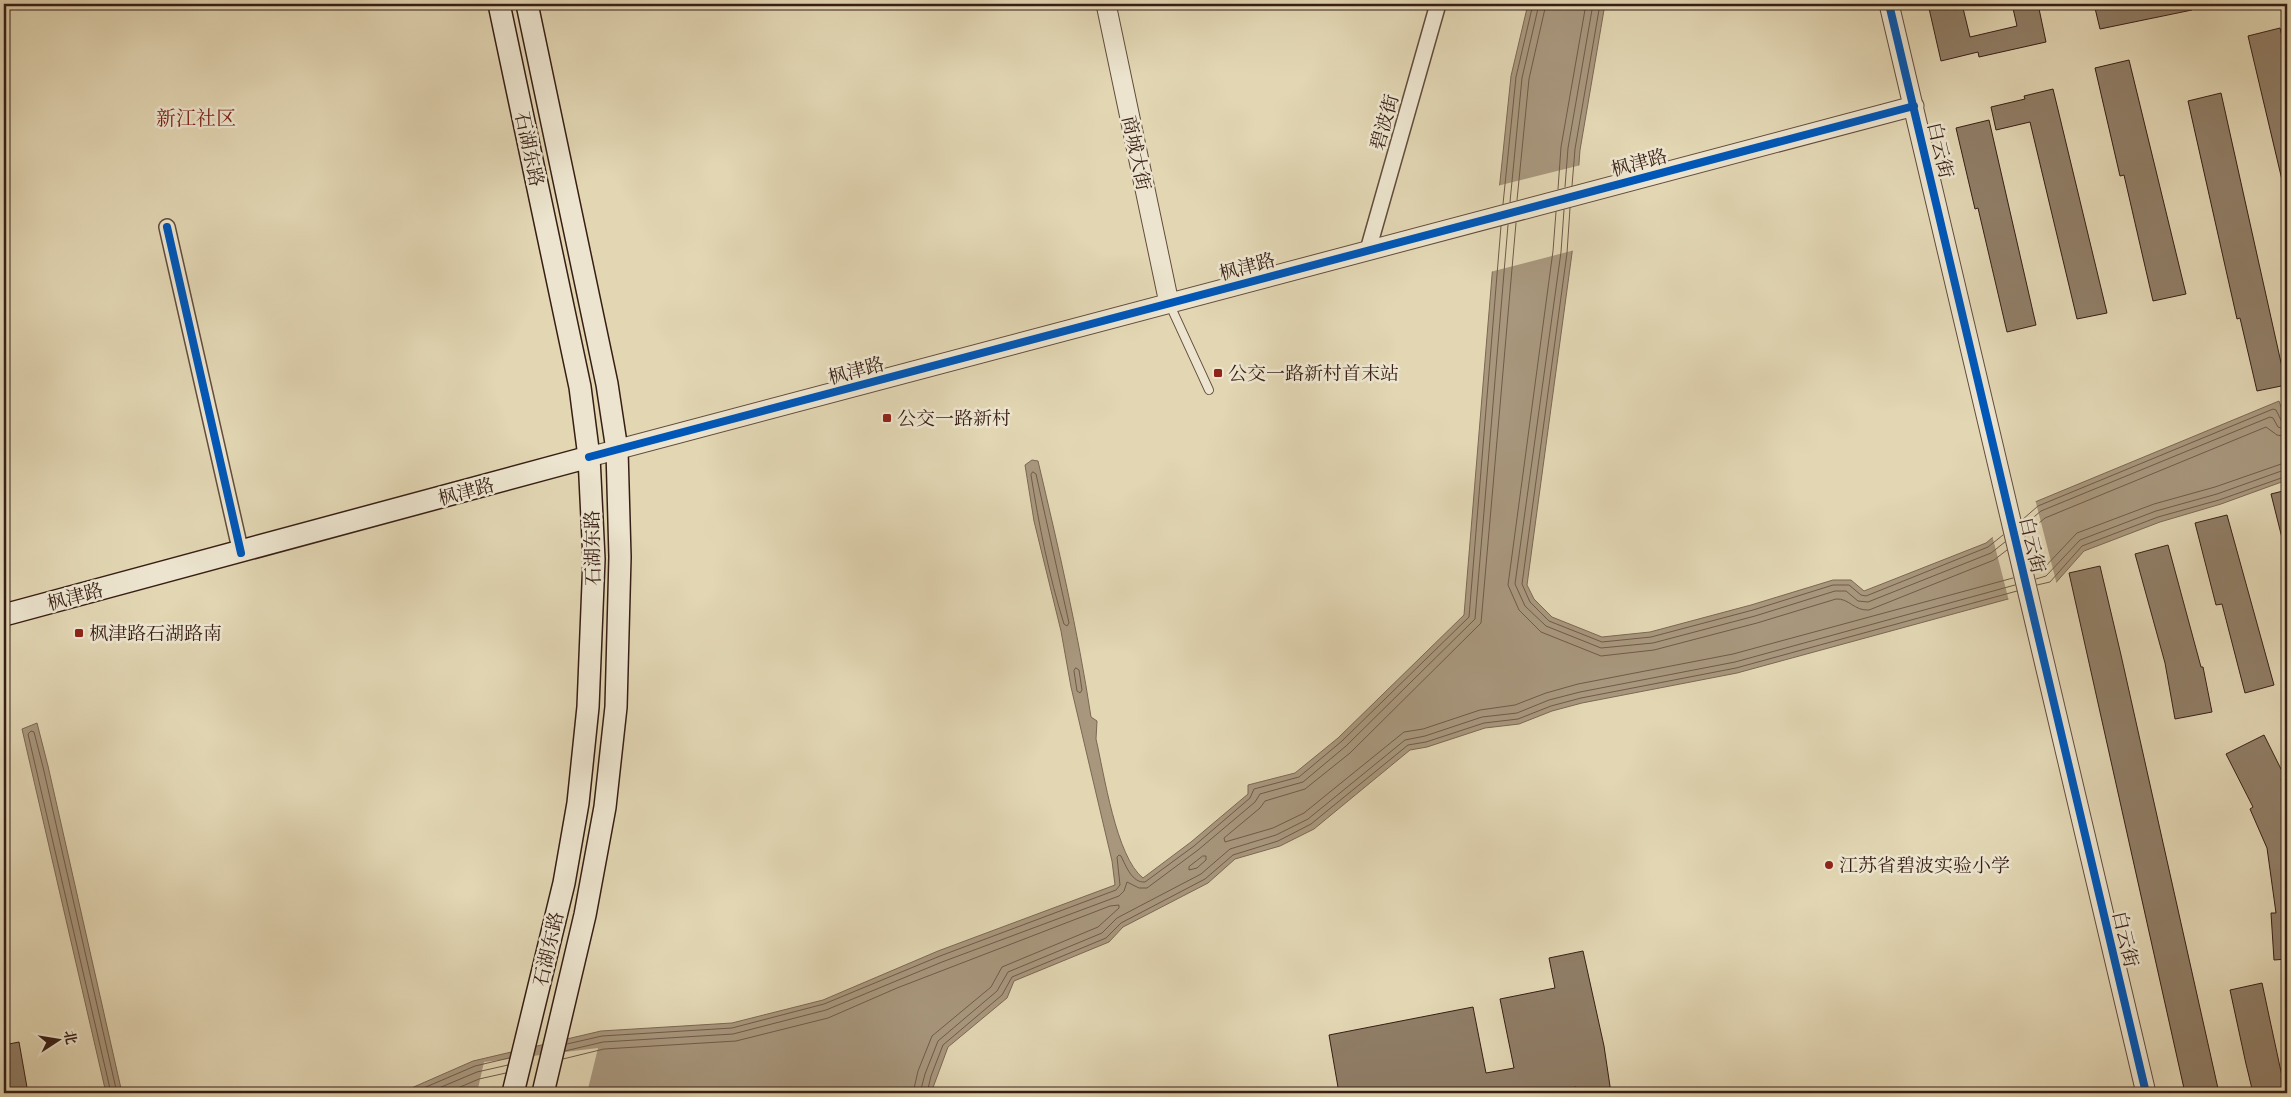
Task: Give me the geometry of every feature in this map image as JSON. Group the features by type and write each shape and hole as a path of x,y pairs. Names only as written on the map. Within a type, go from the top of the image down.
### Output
{"main road":[{"name":"石湖东路","path":"499,4 580,387 589,457 594,582 583,770 564,883 513,1093"},
{"name":"石湖东路","path":"527,4 607,384 616,450 620,527 620,608 612,750 605,807 592,878 543,1093"},
{"name":"枫津路","path":"4,615 241,553 589,457"}],"street":[{"name":"商城大街","path":"1106,4 1169,303"},
{"name":"碧波街","path":"1368,250 1438,4"},
{"name":"白云街","path":"1889,4 2146,1093"},
{"name":"枫津路","path":"589,457 1914,106"},
{"path":"167,227 241,553"}],"lane":[{"path":"1169,303 1209,390"}],"water":[{"path":"1528,4 1605,4 1580,150 1572,253 1527,585 1534,599 1552,617 1602,637 1650,632 1751,605 1833,580 1851,580 1864,591 1986,543 2035,502 2279,401 2287,424 2287,480 2221,504 2160,522 2084,551 2052,587 1737,673 1582,703 1552,711 1519,724 1485,728 1427,747 1410,750 1314,829 1280,846 1235,859 1208,883 1123,927 1109,942 1014,981 1007,998 948,1047 931,1093 400,1093 473,1061 601,1031 732,1023 823,1000 938,951 1115,885 1112,861 1071,687 1061,631 1034,521 1025,465 1032,460 1038,461 1053,525 1074,621 1091,717 1097,721 1096,739 1112,813 1125,852 1143,878 1191,842 1248,794 1248,785 1295,773 1338,738 1464,615 1499,191 1511,76"},
{"path":"37,723 122,1093 106,1093 22,729"}],"pier":[{"path":"1581,165 1575,250 1490,272 1497,186"},
{"path":"2035,499 2057,585 2053,589 2009,601 1992,535"},
{"path":"598,1048 587,1093 477,1093 484,1062"}],"building":[{"path":"1928,4 1962,4 1970,37 2017,26 2012,4 2038,4 2046,42 1979,57 1978,52 1941,61"},
{"path":"2094,4 2191,4 2192,10 2100,29"},
{"path":"2280,28 2287,58 2287,179 2282,180 2248,36"},
{"path":"2129,60 2186,294 2153,301 2124,175 2120,176 2095,68"},
{"path":"2053,89 2107,313 2077,319 2030,122 1996,130 1991,107 2025,99 2024,96"},
{"path":"2221,93 2286,385 2257,391 2240,318 2237,319 2188,101"},
{"path":"1989,120 2036,325 2007,332 1978,208 1975,209 1956,128"},
{"path":"2287,490 2287,537 2282,538 2271,494"},
{"path":"2227,515 2274,685 2245,693 2222,604 2216,605 2195,523"},
{"path":"2168,545 2201,667 2203,667 2212,712 2175,719 2165,663 2135,554"},
{"path":"2100,566 2219,1093 2185,1093 2069,573"},
{"path":"2264,735 2285,777 2281,779 2287,793 2287,959 2274,960 2271,913 2276,913 2267,848 2250,809 2253,807 2226,754"},
{"path":"1583,951 1604,1046 1611,1093 1577,1093 1576,1087 1544,1093 1339,1093 1329,1035 1473,1007 1486,1073 1514,1068 1500,999 1555,988 1549,958"},
{"path":"2262,983 2286,1093 2253,1093 2246,1064 2230,990"},
{"path":"19,1042 28,1093 4,1093 4,1045"}],"cycle path":[{"path":"1889,4 2146,1093"},
{"path":"589,457 1914,106"},
{"path":"167,227 241,553"}],"place":[{"name":"公交一路新村首末站","path":"1218,373"},
{"name":"公交一路新村","path":"887,418"},
{"name":"枫津路石湖路南","path":"79,633"},
{"name":"江苏省碧波实验小学","path":"1829,865"}],"district":[{"name":"新江社区","path":"196,118"}]}
